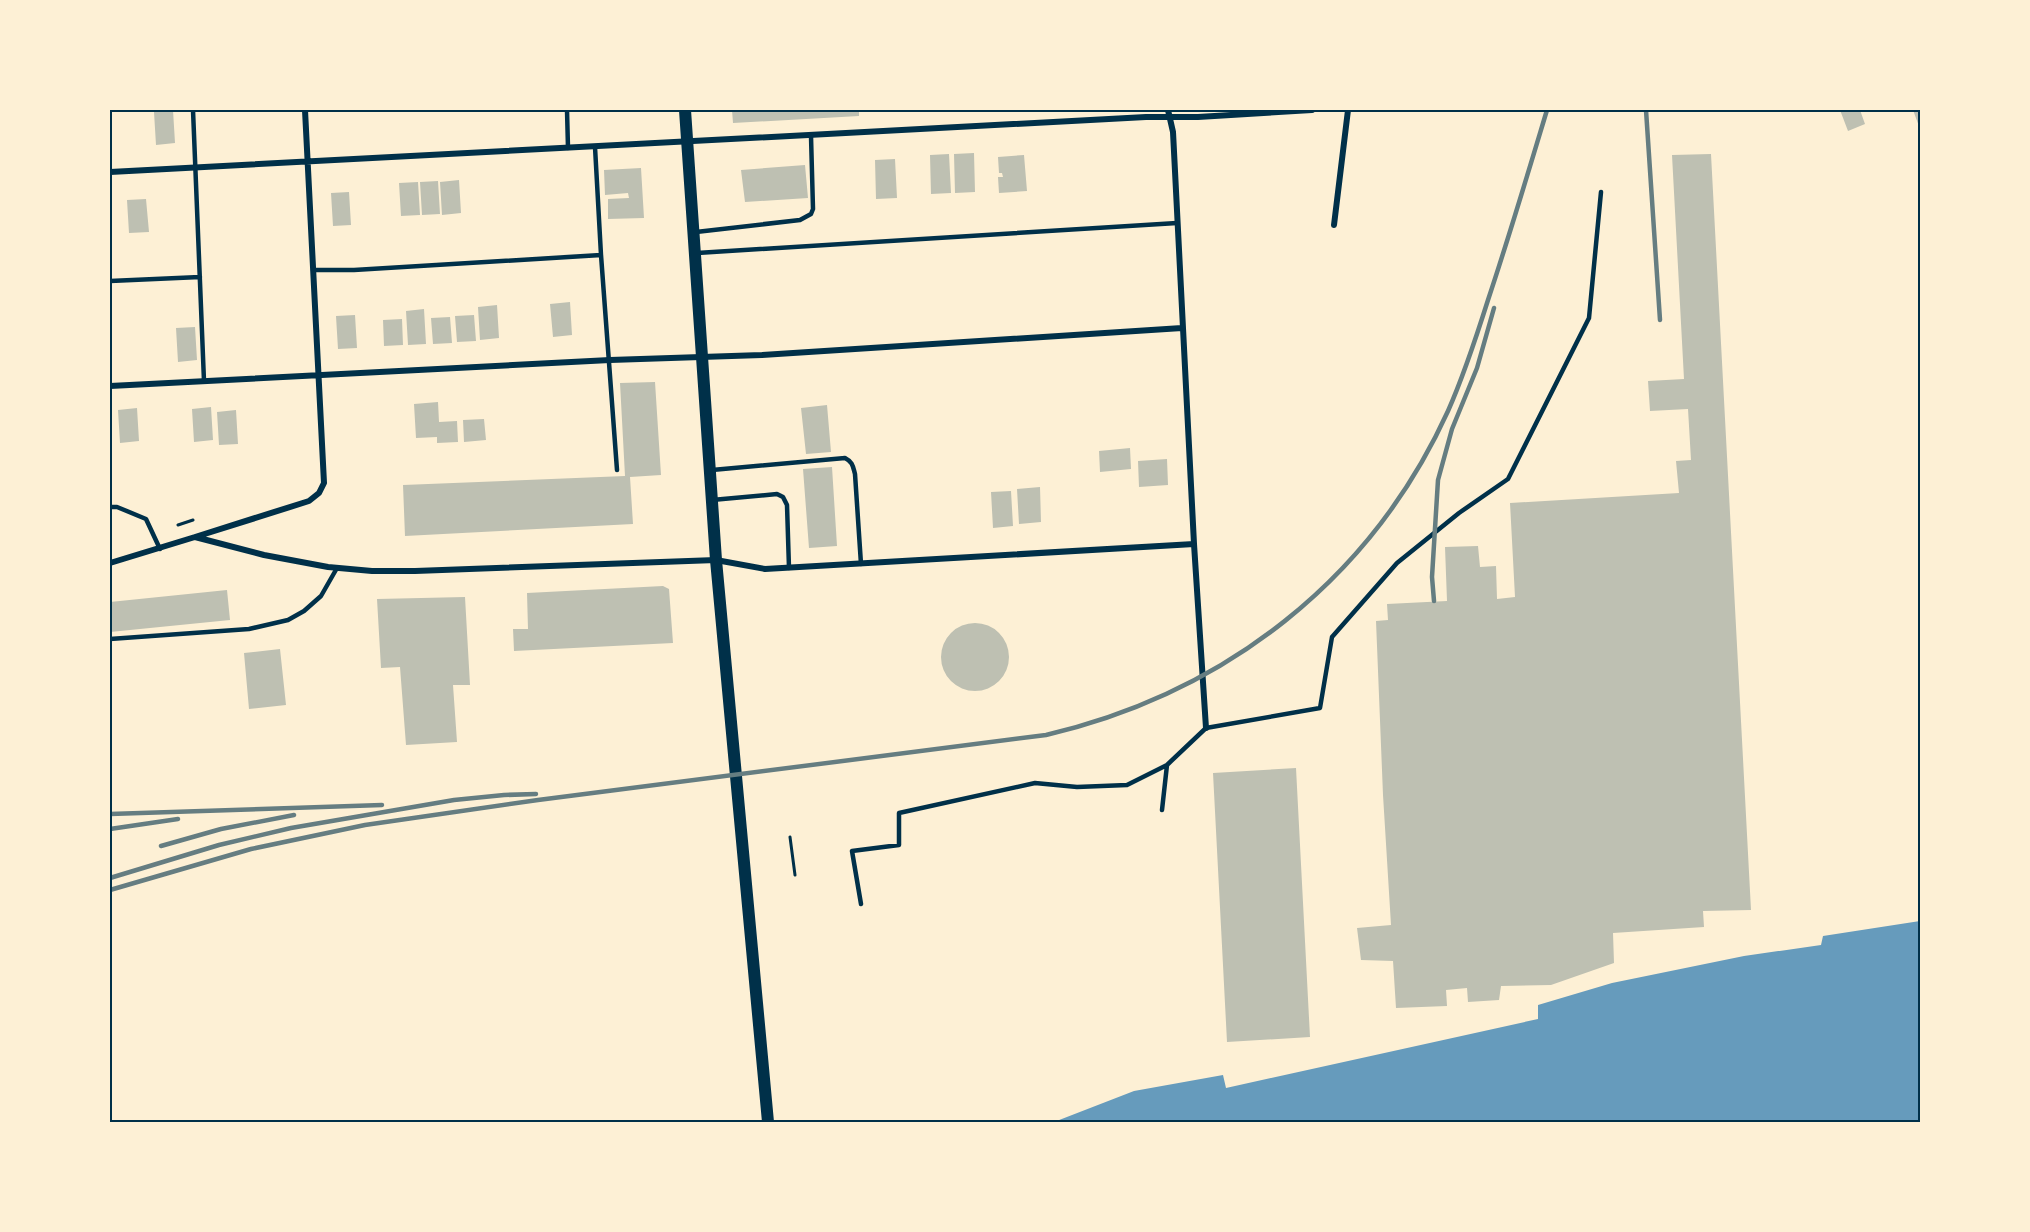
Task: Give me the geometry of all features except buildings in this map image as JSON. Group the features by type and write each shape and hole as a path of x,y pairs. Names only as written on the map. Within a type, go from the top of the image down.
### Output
{"main road":[{"path":"685,110 716,560 768,1122"}],"street":[{"path":"110,564 309,501 319,493 324,483 305,110"},
{"path":"1168,110 1173,132 1182,328 1206,728"},
{"path":"110,172 1312,110"},
{"path":"1334,225 1348,110"},
{"path":"110,386 762,355 1182,328"},
{"path":"195,537 264,555 337,568 372,571 716,560 765,569 1194,544"}],"lane":[{"path":"193,110 204,381"},
{"path":"567,110 568,148"},
{"path":"693,233 800,220 807,217 813,209 811,136"},
{"path":"595,147 617,470"},
{"path":"861,904 852,851 899,845 899,813 1035,783 1077,787 1127,785 1167,765 1206,728 1320,708 1332,637 1397,563 1459,513 1508,479 1589,318 1600,192"},
{"path":"694,253 1177,223"},
{"path":"313,270 354,270 601,255"},
{"path":"110,281 200,277"},
{"path":"710,470 845,458 849,460 855,474 861,564"},
{"path":"712,500 777,494 783,496 787,504 789,568"},
{"path":"110,507 117,507 146,519 160,549"},
{"path":"110,639 249,629 288,620 304,611 321,596 337,568"},
{"path":"1162,810 1167,765"}],"path":[{"path":"178,525 193,520"},
{"path":"790,837 795,875"}],"water":[{"path":"1920,921 1920,1122 1054,1122 1134,1091 1223,1075 1226,1088 1538,1019 1538,1005 1612,983 1744,956 1821,945 1823,936"}],"railway":[{"path":"110,890 251,849 365,825 538,800 1046,735 1112,716 1174,690 1232,659 1285,621 1334,577 1378,527 1416,472 1448,411 1465,370 1547,110"},
{"path":"1646,110 1660,320"},
{"path":"1434,601 1432,577 1438,480 1452,429 1477,368 1494,308"},
{"path":"110,878 219,845 291,828 454,800 536,794"},
{"path":"110,814 382,805"},
{"path":"161,846 221,829 294,815"},
{"path":"110,829 178,819"}]}
